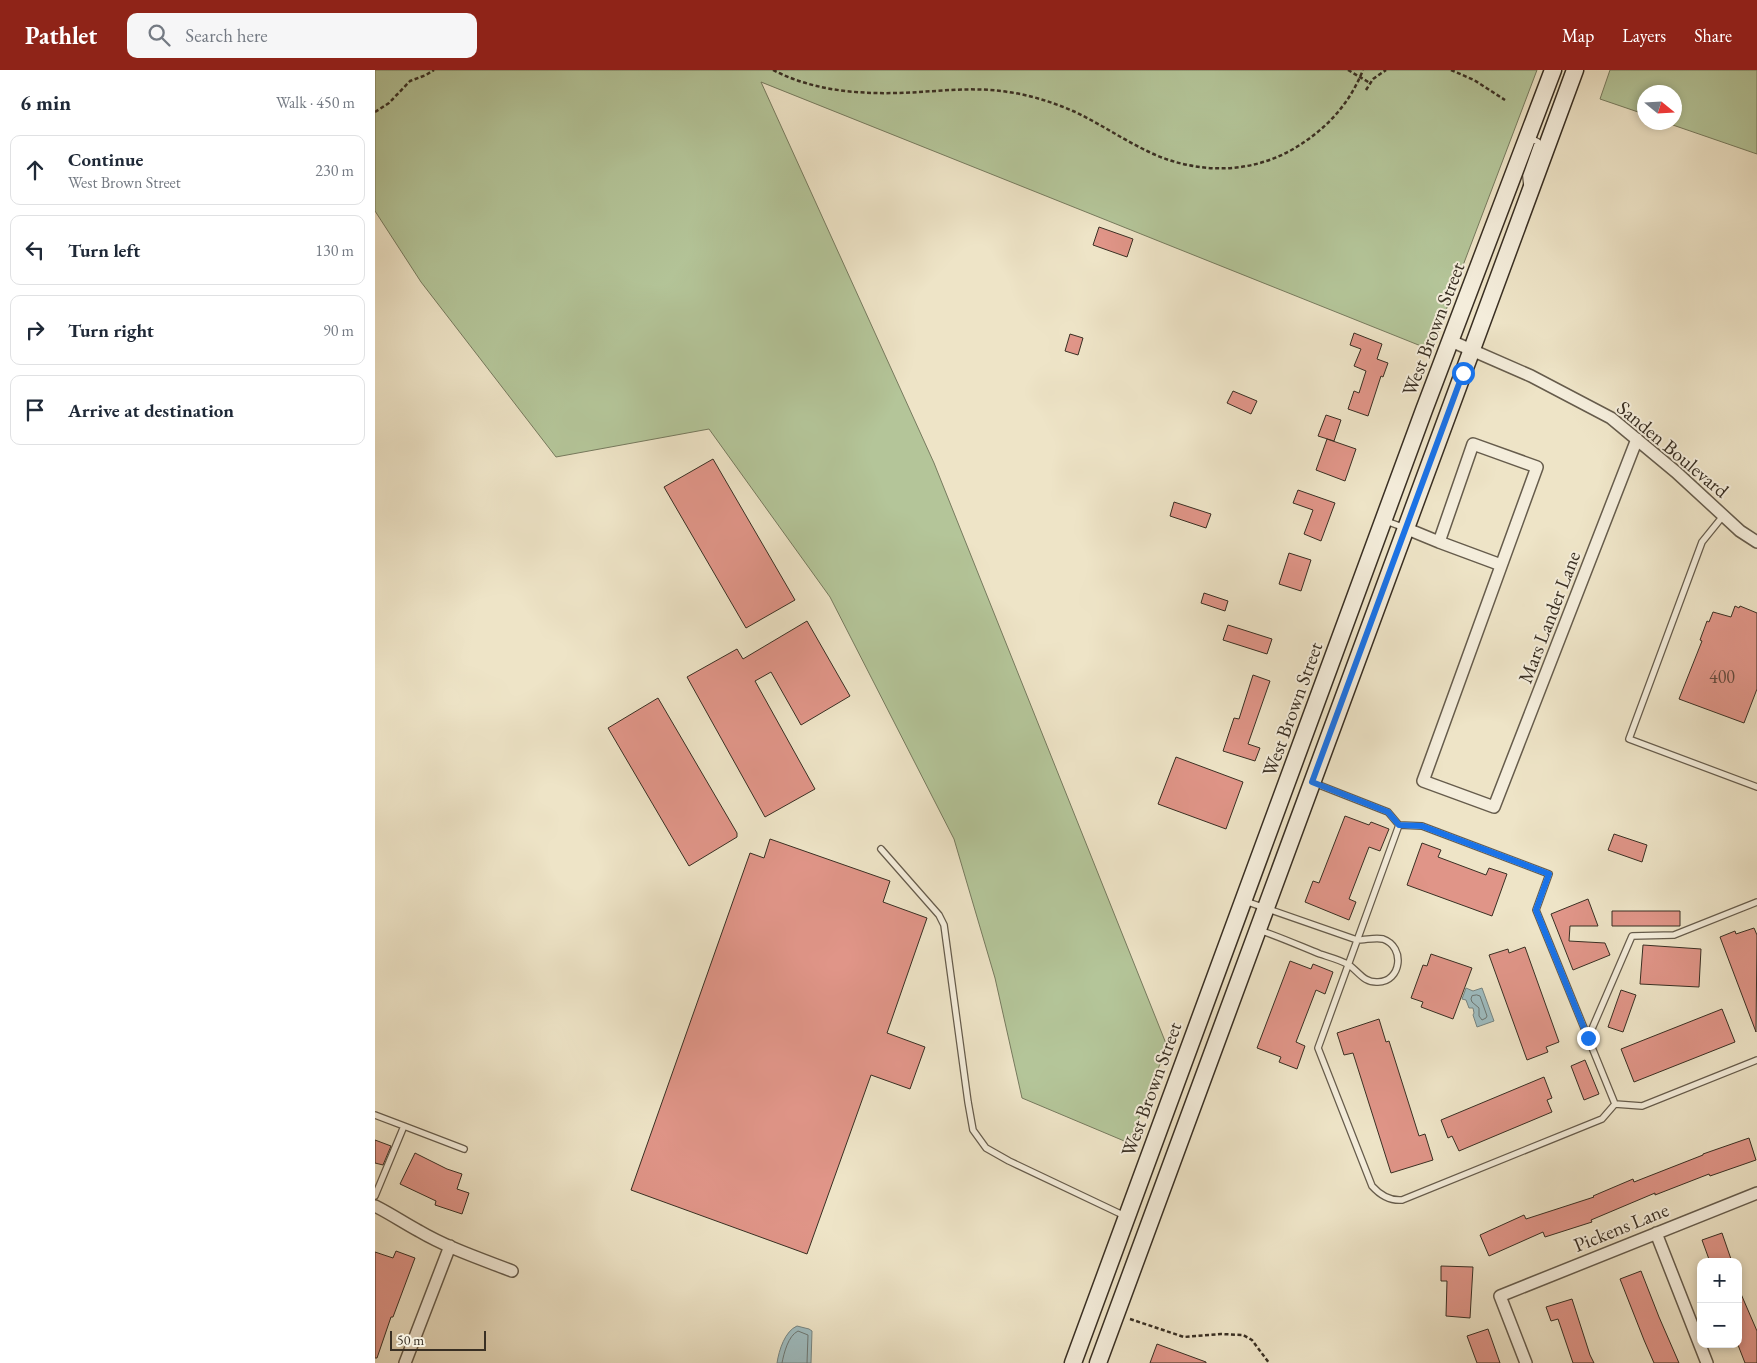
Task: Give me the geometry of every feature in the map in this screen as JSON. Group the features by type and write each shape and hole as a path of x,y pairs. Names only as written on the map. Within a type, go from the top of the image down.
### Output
{"main road":[{"name":"West Brown Street","path":"1073,1363 1127,1217 1253,904 1269,856 1267,835 1553,70"},
{"name":"West Brown Street","path":"1253,904 1312,782 1575,70"},
{"path":"1320,692 1342,701"},
{"path":"1098,1363 1255,929 1245,924 1253,904"},
{"path":"1127,1217 1148,1226"}],"street":[{"name":"Sanden Boulevard","path":"1451,341 1531,376 1611,418 1676,472 1740,531 1757,542"},
{"name":"Mars Lander Lane","path":"1501,565 1423,781 1494,807 1637,439"},
{"path":"1405,528 1439,542 1501,565 1537,466 1473,444 1439,542"},
{"name":"Pickens Lane","path":"1526,1363 1499,1296 1757,1193"},
{"path":"375,1206 398,1217 419,1231 512,1271"},
{"path":"1655,1233 1707,1363"},
{"path":"405,1363 451,1246"}],"lane":[{"path":"1527,199 1526,176 1538,142 1528,137"},
{"path":"1723,516 1702,542 1629,739 1757,787"},
{"path":"1384,520 1405,528"},
{"path":"1312,782 1388,812 1399,825 1422,826 1549,874 1536,910 1615,1104"},
{"path":"1399,825 1318,1048 1371,1186 1384,1196 1394,1200 1402,1200 1602,1119 1615,1104"},
{"path":"881,849 939,915 944,925 973,1130 986,1148 1009,1161 1127,1217"},
{"path":"1588,1038 1632,936 1673,935 1757,902"},
{"path":"1253,904 1357,940 1375,938 1388,941 1397,951 1398,965 1392,977 1379,982 1366,980 1348,965 1255,929"},
{"path":"1615,1104 1642,1106 1757,1060"},
{"path":"375,1115 464,1149"},
{"path":"375,1196 404,1126"}],"path":[{"path":"375,112 389,102 410,81 434,70"},
{"path":"773,70 807,84 849,92 899,93 972,89 1019,94 1050,102 1074,111 1144,150 1172,161 1196,167 1221,169 1263,163 1279,157 1308,140 1325,127 1337,114 1348,99 1363,70"},
{"path":"1348,70 1370,83"},
{"path":"1365,90 1370,83 1386,70"},
{"path":"1451,70 1485,86 1505,100"},
{"path":"1126,1318 1184,1337 1221,1334 1243,1335 1252,1340 1269,1363"}],"green space":[{"path":"375,70 1537,70 1431,350 761,82 934,463 1167,1046 1129,1143 1022,1098 995,978 954,839 830,597 709,429 556,457 421,282 375,211"},
{"path":"1610,70 1757,70 1757,154 1682,128 1682,85 1637,85 1637,112 1600,99"}],"water":[{"path":"1466,988 1473,991 1482,988 1494,1021 1477,1027 1473,1008 1469,1008 1466,1000 1462,999"},
{"path":"797,1326 812,1331 811,1363 777,1363 786,1336"}],"building":[{"path":"1099,227 1133,239 1127,257 1093,245"},
{"path":"1354,333 1382,344 1377,359 1388,363 1383,377 1381,376 1368,416 1348,409 1354,391 1359,393 1366,371 1354,366 1361,349 1350,345"},
{"path":"1070,334 1083,338 1078,355 1065,351"},
{"path":"1233,391 1257,401 1251,414 1227,403"},
{"path":"1326,415 1341,420 1334,441 1318,436"},
{"path":"1327,439 1356,449 1345,481 1316,470"},
{"path":"713,459 795,600 746,628 664,487"},
{"path":"1298,490 1335,503 1321,541 1304,534 1313,510 1293,503"},
{"path":"1174,502 1211,514 1206,528 1170,516"},
{"path":"1289,553 1311,560 1301,591 1279,584"},
{"path":"1204,593 1228,601 1225,611 1201,603"},
{"path":"1735,606 1739,608 1740,606 1757,613 1757,689 1744,723 1679,699 1702,641 1700,640 1707,621 1709,622 1713,612 1731,617"},
{"path":"807,621 850,696 801,725 771,672 755,681 815,789 765,817 687,677 737,649 743,659"},
{"path":"1228,625 1272,639 1267,654 1223,640"},
{"path":"1253,675 1270,681 1248,744 1260,748 1255,761 1223,751 1234,718 1239,719"},
{"path":"658,698 737,833 737,837 689,866 608,728"},
{"path":"1176,757 1243,782 1226,829 1158,804"},
{"path":"1345,816 1369,825 1371,822 1389,829 1380,851 1369,847 1349,899 1356,902 1349,920 1305,902 1313,881 1319,883"},
{"path":"1614,834 1647,845 1642,862 1608,850"},
{"path":"770,839 890,881 883,902 927,918 887,1033 925,1047 910,1089 871,1075 807,1254 631,1190 750,853 764,858"},
{"path":"1422,843 1441,850 1438,857 1486,875 1489,868 1507,874 1492,916 1407,885"},
{"path":"1588,899 1598,926 1570,926 1569,941 1605,943 1610,955 1573,970 1551,914"},
{"path":"1612,911 1680,911 1680,926 1612,926"},
{"path":"1754,928 1757,935 1756,1032 1720,937 1735,931 1736,934"},
{"path":"1643,945 1701,949 1699,987 1640,984"},
{"path":"1525,947 1559,1042 1546,1047 1548,1052 1527,1060 1489,955 1508,949 1509,953"},
{"path":"1431,954 1472,968 1453,1019 1421,1007 1423,1002 1411,998 1423,965 1427,966"},
{"path":"1290,961 1311,969 1313,964 1333,972 1325,994 1316,990 1296,1042 1305,1046 1297,1069 1279,1062 1281,1057 1257,1048"},
{"path":"1621,990 1636,995 1623,1032 1608,1027"},
{"path":"1722,1009 1735,1042 1634,1082 1621,1049"},
{"path":"1379,1019 1386,1042 1389,1041 1419,1136 1425,1134 1433,1160 1391,1173 1353,1053 1344,1055 1337,1033"},
{"path":"1585,1060 1599,1094 1584,1100 1571,1066"},
{"path":"1544,1077 1552,1098 1547,1100 1552,1112 1459,1151 1452,1136 1448,1138 1441,1120"},
{"path":"1749,1138 1756,1160 1710,1176 1709,1174 1655,1195 1655,1193 1591,1220 1592,1222 1545,1237 1543,1232 1489,1256 1480,1235 1524,1215 1526,1219 1594,1197 1633,1179 1634,1182"},
{"path":"375,1140 391,1146 383,1165 375,1163"},
{"path":"415,1153 447,1169 462,1174 457,1189 469,1193 462,1214 435,1205 436,1201 400,1184"},
{"path":"1722,1233 1731,1258 1709,1258 1702,1240"},
{"path":"396,1251 415,1258 377,1358 375,1358 375,1252 393,1258"},
{"path":"1441,1266 1473,1267 1470,1318 1446,1316 1447,1281 1441,1281"},
{"path":"1641,1271 1679,1363 1654,1363 1644,1340 1620,1279"},
{"path":"1742,1296 1757,1331 1757,1363 1745,1363 1739,1348 1742,1348"},
{"path":"1572,1299 1594,1363 1573,1363 1558,1319 1551,1321 1546,1307"},
{"path":"1488,1329 1500,1363 1477,1363 1467,1336"},
{"path":"1157,1344 1206,1362 1206,1363 1150,1363"}],"route":[{"path":"1463,373 1312,782 1388,812 1399,825 1422,826 1549,874 1536,910 1588,1038"}]}
